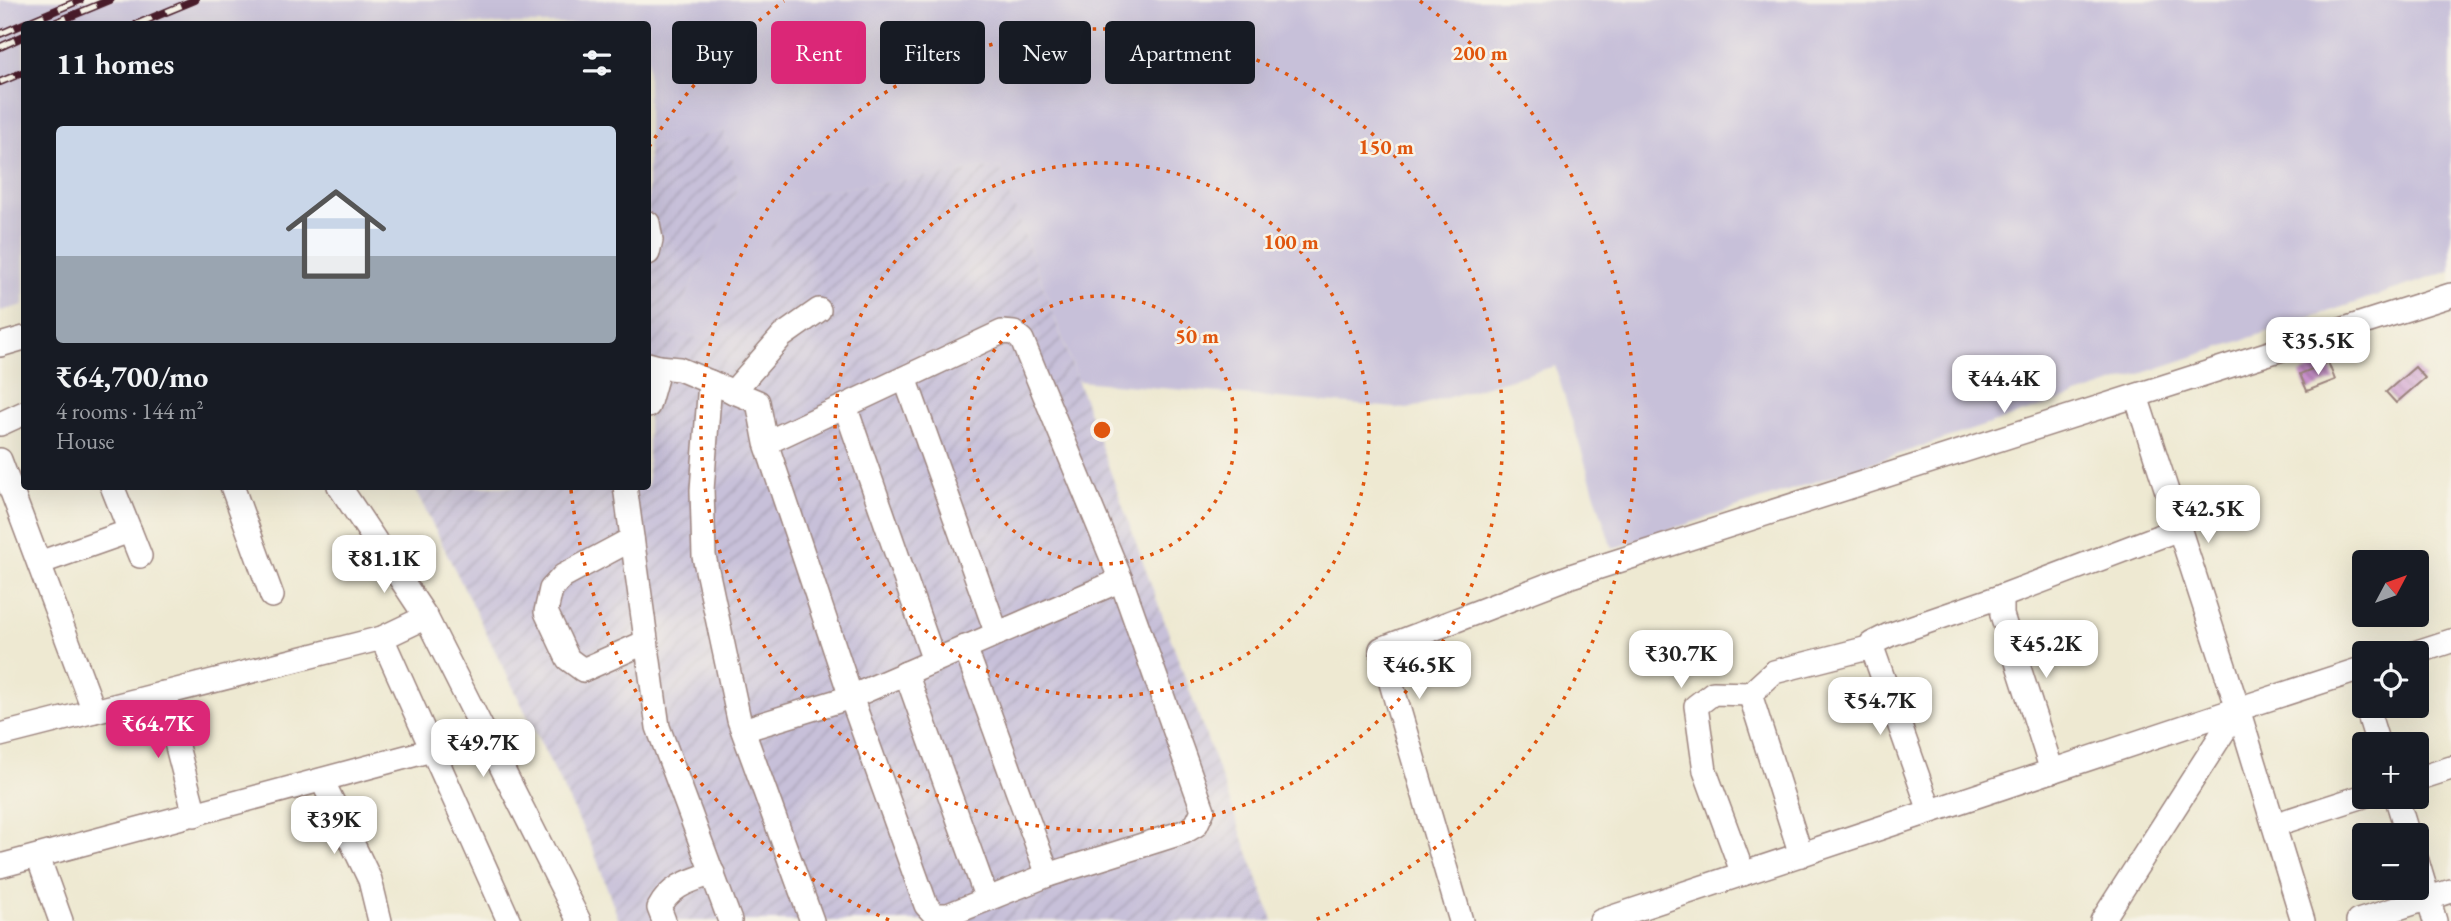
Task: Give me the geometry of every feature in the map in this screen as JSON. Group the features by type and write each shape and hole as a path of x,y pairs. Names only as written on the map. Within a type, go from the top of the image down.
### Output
{"street":[{"path":"1461,921 1381,649 1571,576 2451,295"},
{"path":"733,392 782,335 819,310"},
{"path":"653,366 679,369 758,402 766,443 851,697 926,905 935,915 948,915 1048,874 1184,832 1196,825 1203,810 1122,580 1022,340 1014,333 1002,332 766,443"},
{"path":"0,345 21,339"},
{"path":"905,378 997,634"},
{"path":"710,382 702,490 704,556 743,730 812,921"},
{"path":"2136,396 2238,709 2303,921"},
{"path":"845,406 934,661"},
{"path":"0,424 21,414"},
{"path":"0,460 94,711"},
{"path":"114,490 140,556"},
{"path":"233,490 272,596"},
{"path":"342,490 426,617 579,921"},
{"path":"626,490 658,727 730,921"},
{"path":"1930,811 1871,644 1889,635 2002,596 2179,529"},
{"path":"39,563 130,531"},
{"path":"632,539 563,576 551,589 546,612 568,659 583,670 646,642"},
{"path":"743,730 851,697 1122,580"},
{"path":"2002,596 2002,615 2052,771"},
{"path":"0,735 382,638 426,617"},
{"path":"382,638 509,921"},
{"path":"2429,648 2451,641"},
{"path":"965,647 1048,874"},
{"path":"1743,874 1705,771 1696,706 1713,693 1750,694 1774,672 1872,647"},
{"path":"1601,921 2352,672"},
{"path":"906,673 987,899"},
{"path":"163,693 195,814"},
{"path":"1750,694 1801,855"},
{"path":"2102,921 2238,709"},
{"path":"0,866 432,750"},
{"path":"2429,775 2451,768"},
{"path":"323,780 370,880 380,921"},
{"path":"2274,825 2352,800"},
{"path":"38,857 61,921"},
{"path":"664,921 659,908 665,897 677,886 713,873"},
{"path":"2435,921 2429,898 2451,891"},
{"path":"2358,921 2423,900"}],"shaded area":[{"path":"0,0 2451,0 2451,271 1612,549 1555,366 1408,409 1078,381 1000,167 805,193 706,339 669,333 740,183 724,130 651,148 651,21 21,21 21,306 0,311"},
{"path":"724,130 740,183 669,333 705,339 805,193 1000,167 1273,921 619,921 593,849 415,490 651,490 651,148"}],"building":[{"path":"2328,362 2335,380 2307,391 2300,374"},
{"path":"2415,367 2425,378 2396,403 2386,392"}],"railway":[{"path":"31,21 80,0"},
{"path":"59,21 110,0"},
{"path":"144,21 195,0"},
{"path":"0,34 21,25"},
{"path":"0,47 21,37"},
{"path":"0,82 21,73"}]}
